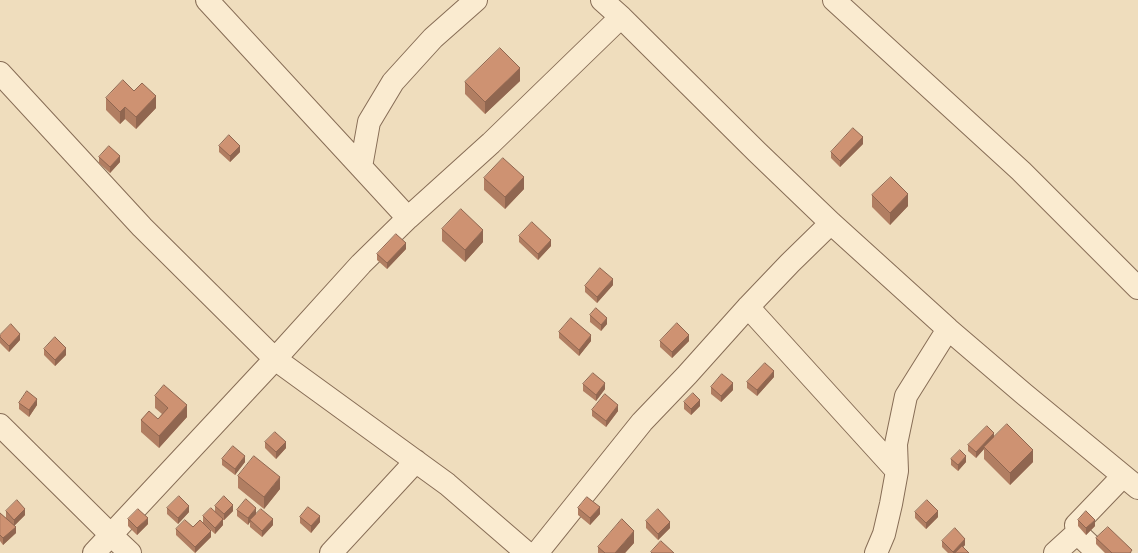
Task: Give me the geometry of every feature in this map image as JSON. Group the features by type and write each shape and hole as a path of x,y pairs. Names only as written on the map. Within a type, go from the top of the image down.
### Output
{"street":[{"path":"207,0 408,218"},
{"path":"362,167 369,122 393,82 433,38 476,0"},
{"path":"602,0 831,223 948,329 1131,482 1079,521 1076,525 1077,533 1098,553"},
{"path":"834,0 1021,171 1138,288"},
{"path":"94,553 110,534 275,359 361,264 408,218 491,143 621,17"},
{"path":"0,73 142,227 275,359 447,484 527,553"},
{"path":"537,553 642,422 790,262 831,223"},
{"path":"748,307 897,471"},
{"path":"876,553 884,534 897,471 896,444 906,396 948,329"},
{"path":"0,425 130,553"},
{"path":"332,553 416,461"},
{"path":"1055,553 1077,533"}],"building":[{"path":"500,48 520,68 485,102 465,82"},
{"path":"123,80 134,91 142,83 156,96 136,117 125,107 120,112 106,98"},
{"path":"853,128 863,137 840,161 831,152"},
{"path":"229,135 240,146 230,156 219,146"},
{"path":"109,146 120,156 110,167 99,157"},
{"path":"503,158 524,177 505,197 484,178"},
{"path":"891,177 908,194 890,213 872,195"},
{"path":"461,209 483,230 465,250 442,229"},
{"path":"532,222 551,240 538,254 519,236"},
{"path":"396,234 406,243 387,263 377,254"},
{"path":"600,268 613,279 597,297 585,286"},
{"path":"596,308 607,318 601,325 590,315"},
{"path":"571,318 591,335 579,350 559,332"},
{"path":"677,323 689,335 672,352 660,341"},
{"path":"11,324 20,334 9,346 0,337 0,335"},
{"path":"55,337 66,348 55,360 44,349"},
{"path":"765,363 774,371 757,390 747,382"},
{"path":"593,373 605,383 596,395 583,384"},
{"path":"722,374 733,383 721,396 711,387"},
{"path":"164,385 187,405 159,436 141,420 149,411 158,419 168,408 155,396"},
{"path":"27,391 37,399 29,410 19,403"},
{"path":"693,393 700,400 691,409 684,402"},
{"path":"605,394 618,405 606,421 592,410"},
{"path":"1007,424 1033,450 1010,473 984,447"},
{"path":"987,426 994,433 976,452 968,445"},
{"path":"275,432 286,442 276,452 265,442"},
{"path":"233,446 245,456 235,469 222,459"},
{"path":"960,450 966,456 958,465 951,459"},
{"path":"254,456 280,477 264,497 238,476"},
{"path":"179,496 189,506 178,518 167,508"},
{"path":"224,496 233,505 224,514 215,506"},
{"path":"587,497 600,507 590,518 578,508"},
{"path":"246,499 256,508 248,518 237,510"},
{"path":"17,500 25,509 14,520 6,511"},
{"path":"927,500 938,511 926,523 915,512"},
{"path":"308,507 320,516 311,526 300,517"},
{"path":"211,508 223,519 215,528 203,516"},
{"path":"138,509 148,518 137,528 128,519"},
{"path":"261,509 273,519 262,531 250,520"},
{"path":"658,509 670,522 658,534 646,521"},
{"path":"1086,511 1095,520 1086,528 1078,520"},
{"path":"0,513 16,527 3,538 0,535"},
{"path":"622,519 634,531 615,553 605,553 598,547"},
{"path":"185,520 193,527 200,520 211,531 195,547 176,529"},
{"path":"1108,527 1132,550 1130,553 1112,553 1096,538"},
{"path":"955,528 965,539 953,552 942,541"},
{"path":"661,541 674,553 652,553 651,552"},
{"path":"962,546 969,553 955,553"}]}
